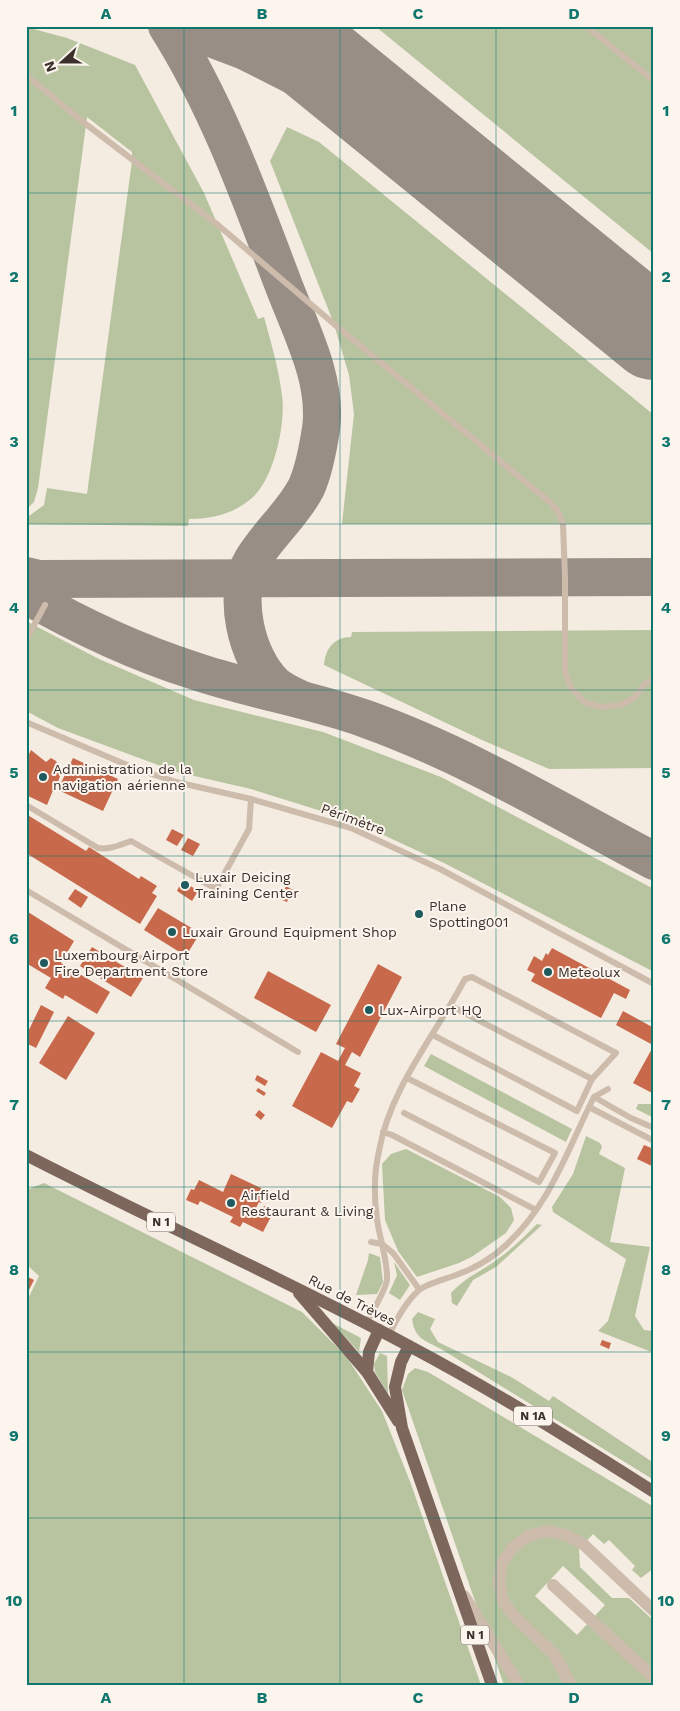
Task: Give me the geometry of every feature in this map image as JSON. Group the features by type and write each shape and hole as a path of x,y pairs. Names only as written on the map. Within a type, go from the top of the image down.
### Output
{"main road":[{"name":"Rue de Trèves","path":"26,1155 409,1346 486,1388 654,1492"},
{"name":"N 1","path":"296,1289 367,1372 402,1428"},
{"path":"367,1372 369,1352 384,1333"},
{"name":"N 1","path":"409,1346 401,1362 394,1387 402,1428 492,1685"}],"street":[{"path":"571,1685 554,1654 515,1617 504,1601 499,1582 502,1563 513,1547 528,1536 547,1532 566,1535 583,1544 654,1611"},
{"path":"553,1584 654,1678"},
{"path":"458,1586 519,1685"},
{"path":"650,1685 654,1682"}],"lane":[{"path":"586,26 654,82"},
{"path":"26,75 87,125 218,225 334,324 551,503 559,513 563,525 565,672 571,688 585,703 602,707 621,706 634,698 644,685 654,678"},
{"path":"26,640 45,605"},
{"name":"Périmètre","path":"26,722 134,768 176,782 251,799 351,828 422,861 654,984"},
{"path":"26,805 98,848 111,848 131,841 216,889 249,829 251,799"},
{"path":"27,893 298,1052"},
{"path":"366,1324 387,1280 377,1219 375,1192 378,1153 383,1132 392,1106 407,1078 433,1035 451,1006 465,979 472,978 616,1053 592,1079 577,1111 433,1035"},
{"path":"451,1006 592,1079"},
{"path":"404,1113 539,1182 555,1153 407,1078"},
{"path":"384,1333 419,1289 458,1274 486,1259 503,1248 524,1228 550,1190 594,1097 608,1089"},
{"path":"594,1097 631,1118 654,1128"},
{"path":"589,1108 654,1141"},
{"path":"383,1132 392,1134 536,1210"},
{"path":"371,1242 382,1244 393,1253 419,1289"}],"green space":[{"path":"375,26 654,26 654,254"},
{"path":"26,27 67,38 135,65 204,193 258,319 264,317 281,386 283,407 280,435 267,477 253,497 232,511 207,518 189,519 188,526 26,524 29,516 44,505 47,488 87,494 132,152 87,117 38,488 34,502 26,510"},
{"path":"287,127 319,142 654,415 654,524 342,524 354,414 349,375 334,324 270,161"},
{"path":"26,621 99,659 194,700 323,732 441,777 654,889 654,972 446,864 353,821 251,789 177,772 58,728 26,711"},
{"path":"654,630 654,768 549,769 482,740 324,665 328,649 340,639 351,637 352,632"},
{"path":"431,1054 572,1129 566,1142 424,1066"},
{"path":"638,1104 654,1104 654,1118 636,1109"},
{"path":"586,1136 600,1143 602,1147 599,1154 625,1168 610,1242 650,1247 635,1316 644,1330 654,1331 654,1353 598,1331 608,1321 626,1259 553,1212 552,1207 573,1174"},
{"path":"406,1149 500,1197 511,1208 514,1220 506,1233 473,1256 459,1263 417,1277 398,1251 385,1220 382,1164 391,1154"},
{"path":"44,1183 302,1312 346,1356 382,1411 411,1484 481,1685 26,1685 26,1303 39,1276 26,1264 26,1190"},
{"path":"537,1224 542,1225 496,1267 473,1280 457,1306 452,1303 451,1293 456,1288 502,1256"},
{"path":"369,1253 380,1257 383,1282 377,1294 356,1295 368,1260"},
{"path":"394,1262 410,1285 400,1300 389,1293 397,1275"},
{"path":"418,1312 435,1319 430,1329 438,1342 513,1378 549,1401 553,1396 654,1463 654,1480 425,1341 418,1335 413,1326 412,1319"},
{"path":"332,1323 361,1338 359,1352"},
{"path":"380,1353 387,1356 388,1394 375,1372 374,1364"},
{"path":"415,1368 428,1372 654,1507 654,1568 641,1578 632,1570 635,1566 609,1540 604,1544 593,1534 579,1549 580,1567 612,1598 629,1598 654,1621 654,1685 504,1685 402,1390 408,1374","holes":["563,1566 605,1605 577,1635 535,1596"]}],"building":[{"path":"31,750 46,762 51,758 56,761 55,769 61,773 58,782 61,783 73,758 118,779 103,811 54,788 47,805 26,795 26,760"},
{"name":"Luxair Ground Equipment Shop","path":"26,814 86,851 89,847 139,879 141,876 157,886 152,893 157,896 140,924 26,853"},
{"path":"172,829 184,835 177,846 166,840"},
{"path":"188,838 200,844 193,856 181,850"},
{"name":"Luxair Deicing Training Center","path":"182,880 198,891 192,901 177,891"},
{"path":"286,886 293,890 287,902 280,899"},
{"path":"75,889 88,897 81,908 68,899"},
{"name":"Luxair Ground Equipment Shop","path":"158,908 200,933 186,956 144,930"},
{"name":"Luxembourg Airport Fire Department Store","path":"28,912 74,941 61,963 110,992 97,1014 65,995 63,999 45,988 51,978 26,963 26,914"},
{"path":"92,947 143,978 131,997 80,966"},
{"path":"552,948 630,990 626,999 614,993 601,1018 531,981 535,974 527,970 534,956 542,961 546,953 548,955"},
{"path":"378,964 402,977 360,1057 352,1052 345,1065 361,1073 354,1086 360,1089 352,1103 347,1101 332,1128 292,1106 321,1052 338,1061 345,1048 336,1044"},
{"path":"268,971 331,1005 316,1032 254,998"},
{"path":"41,1005 54,1012 36,1048 26,1043 26,1036"},
{"path":"623,1011 654,1028 654,1038 651,1044 616,1025"},
{"path":"68,1016 95,1033 66,1080 39,1063"},
{"path":"654,1045 654,1094 633,1083"},
{"path":"257,1075 268,1081 265,1086 255,1080"},
{"path":"258,1088 266,1093 264,1096 256,1091"},
{"path":"259,1110 265,1115 261,1120 255,1115"},
{"path":"644,1145 654,1149 654,1167 637,1159"},
{"name":"Airfield Restaurant & Living","path":"231,1174 267,1191 256,1208 262,1211 264,1206 274,1211 263,1232 243,1222 240,1227 230,1222 233,1217 200,1201 198,1205 186,1200 191,1189 194,1190 199,1180 223,1192"},
{"path":"26,1276 34,1280 26,1296"},
{"path":"602,1340 611,1343 609,1349 600,1345"}],"taxiway":[{"path":"167,26 185,56 231,150 304,335 320,391 321,429 309,481 294,507 252,561 246,575 243,591 245,625 249,642 256,658 274,684 283,691 300,699"},
{"path":"179,26 245,51 326,92 400,135 473,187"},
{"path":"26,576 39,579 654,577"},
{"path":"26,595 109,638 152,656 216,678 345,712 403,733 512,785 654,861"}],"runway":[{"path":"276,26 654,334"}],"place":[{"name":"Administration de la navigation aérienne","path":"43,777"},
{"name":"Luxair Deicing Training Center","path":"185,885"},
{"name":"Plane Spotting001","path":"419,914"},
{"name":"Luxair Ground Equipment Shop","path":"172,932"},
{"name":"Luxembourg Airport Fire Department Store","path":"44,963"},
{"name":"Meteolux","path":"548,972"},
{"name":"Lux-Airport HQ","path":"369,1010"},
{"name":"Airfield Restaurant & Living","path":"231,1203"}]}
